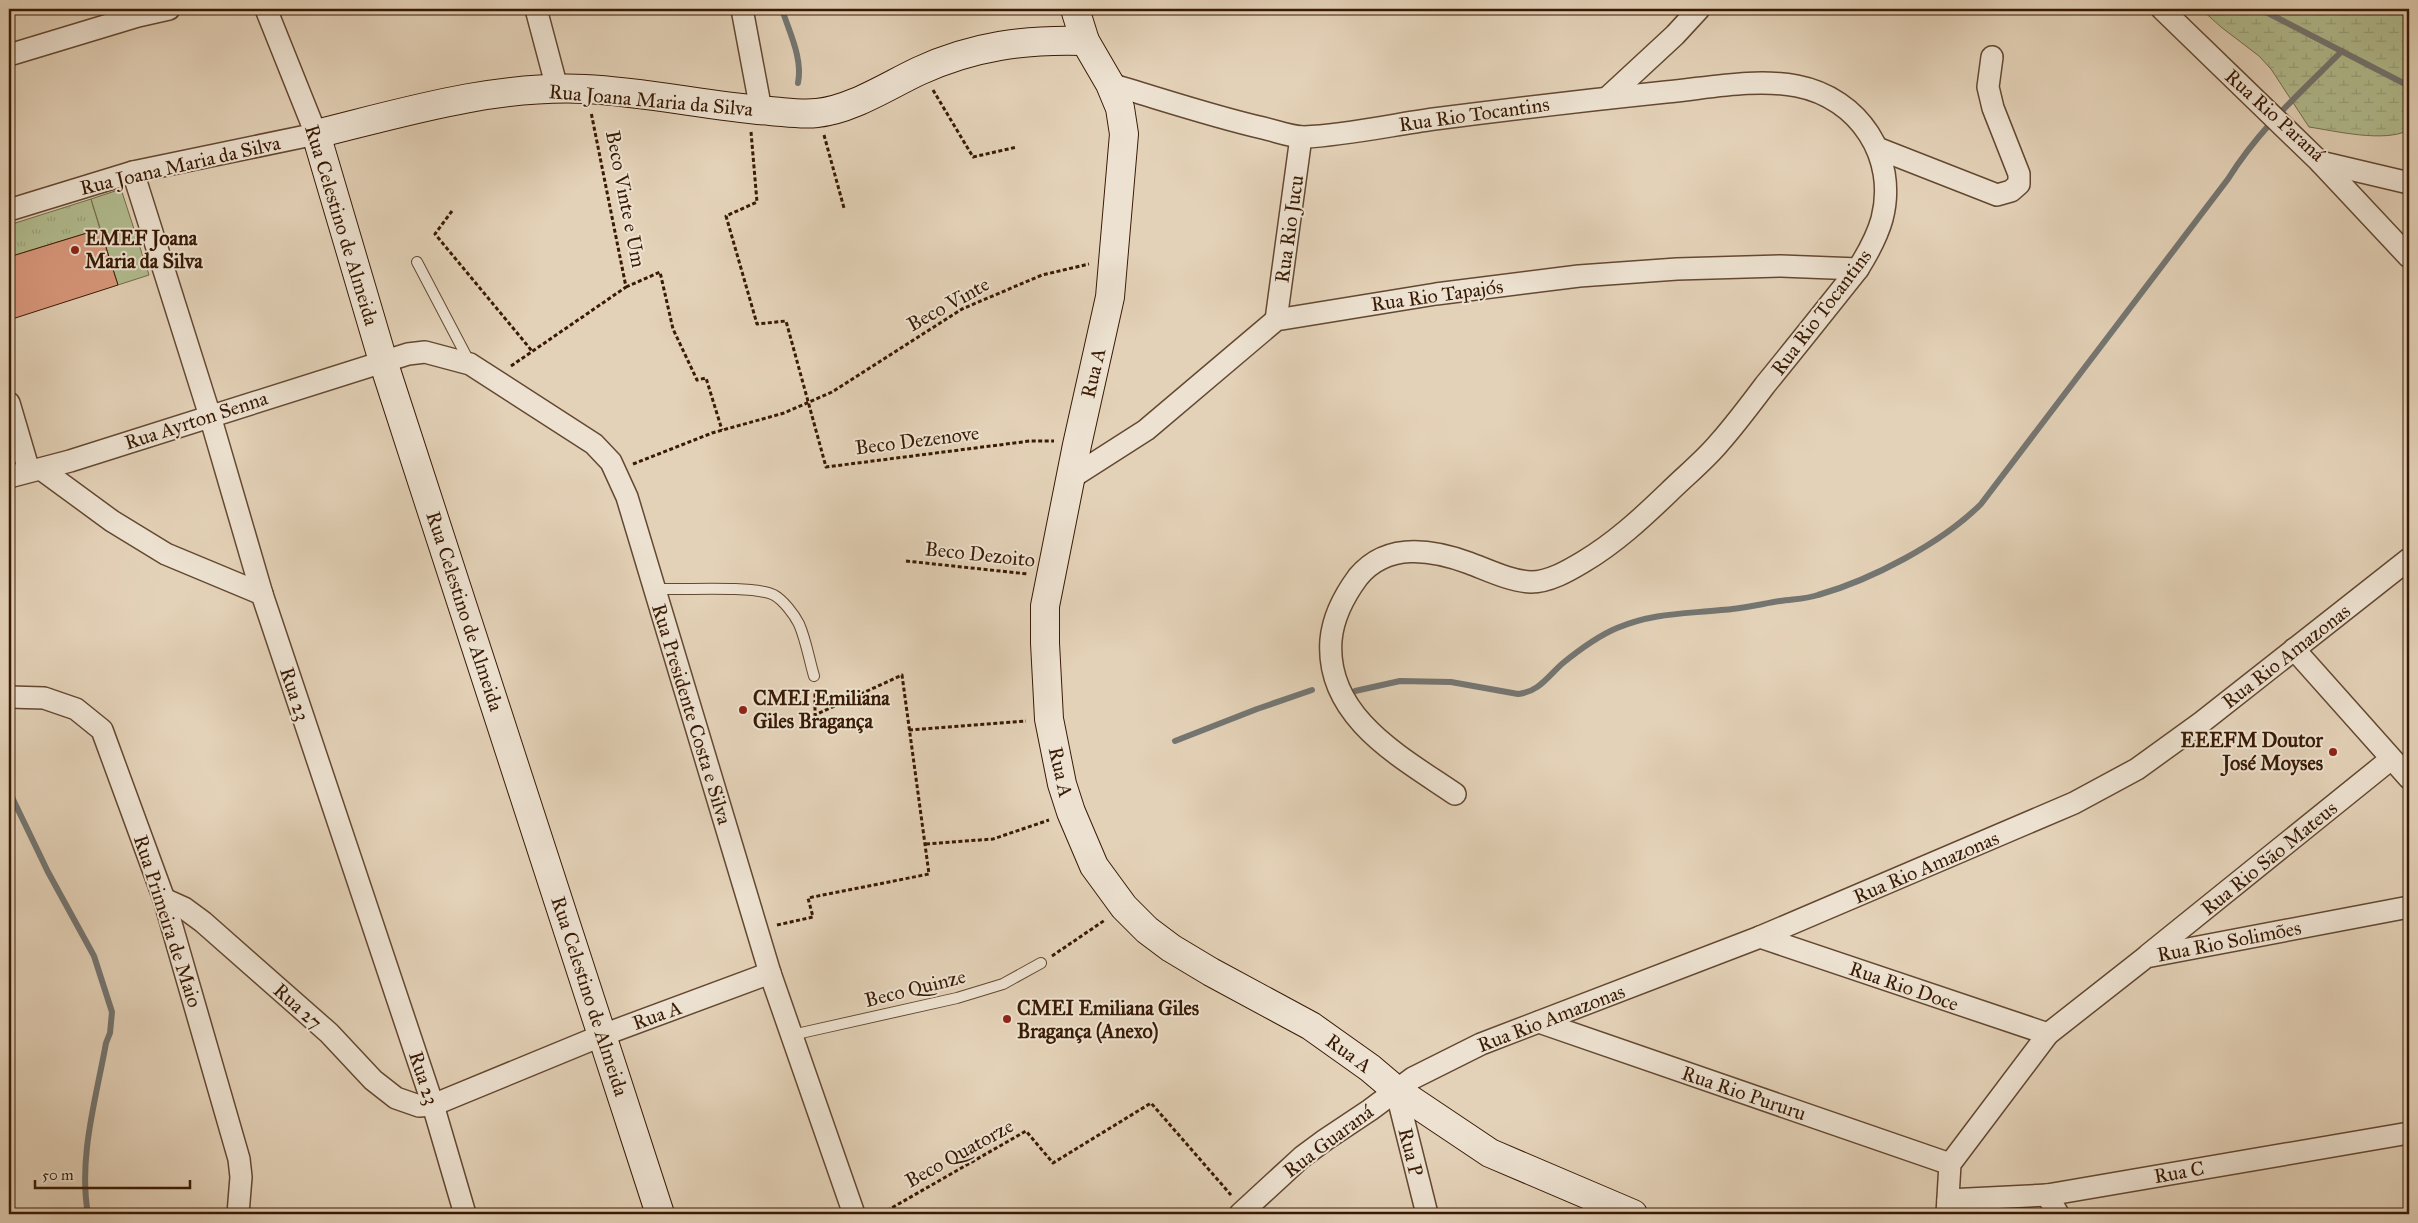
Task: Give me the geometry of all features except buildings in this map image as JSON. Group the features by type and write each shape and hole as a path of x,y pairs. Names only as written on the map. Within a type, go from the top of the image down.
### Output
{"street":[{"path":"9,55 169,9"},
{"name":"Rua Celestino de Almeida","path":"266,9 316,134 384,361 660,1214"},
{"path":"536,9 557,88"},
{"path":"742,9 755,110"},
{"name":"Rua A","path":"1075,9 1085,41 1110,84 1120,108 1124,134 1110,297 1077,445 1051,576 1046,606 1044,643 1049,719 1062,784 1071,812 1094,866 1124,907 1147,930 1171,948 1311,1026 1370,1068 1396,1090 1490,1153 1633,1214"},
{"path":"1607,98 1699,9"},
{"name":"Rua Rio Paraná","path":"2162,9 2320,162 2409,183"},
{"name":"Rua Joana Maria da Silva","path":"9,210 133,172 316,134 452,100 517,90 586,89 755,110 818,113 856,102 958,55 1004,43 1050,40 1085,41"},
{"path":"1877,148 1997,195 2010,191 2019,184 2019,174 1993,108 1988,88 1992,57"},
{"name":"Rua Rio Tocantins","path":"1110,84 1240,123 1301,137 1539,105 1758,83 1796,86 1826,95 1847,107 1863,124 1877,148 1884,175 1886,196 1882,218 1874,243 1858,269 1718,444 1631,529 1582,562 1555,576 1530,582 1498,574 1433,552 1411,550 1391,553 1375,562 1348,591 1332,627 1330,650 1334,672 1341,693 1352,712 1381,744 1455,794"},
{"name":"Rua Rio Jucu","path":"1276,320 1301,137"},
{"path":"2320,162 2409,257"},
{"name":"Rua 23","path":"133,172 210,416 262,594 433,1105 465,1214"},
{"name":"Rua Rio Tapajós","path":"1276,320 1436,294 1579,276 1677,269 1781,266 1858,269"},
{"path":"1071,478 1146,430 1276,320"},
{"name":"Rua Presidente Costa e Silva","path":"384,361 408,354 425,352 470,364 594,444 616,471 627,497 770,973 854,1214"},
{"name":"Rua Ayrton Senna","path":"26,472 384,361"},
{"path":"9,403 26,472 112,520 166,554 262,594"},
{"name":"Rua Rio Amazonas","path":"1396,1090 1442,1062 1481,1044 1760,937 1952,856 2090,794 2137,769 2202,722 2409,559"},
{"path":"2294,649 2409,778"},
{"name":"Rua Primeira de Maio","path":"9,697 44,698 76,708 102,730 164,898 239,1159 243,1210"},
{"name":"Rua Rio São Mateus","path":"2146,956 2391,759"},
{"name":"Rua 27","path":"164,898 184,908 203,922 329,1034 373,1080 396,1098 419,1106 433,1105"},
{"name":"Rua Rio Solimões","path":"1950,1164 2048,1034 2146,956 2409,907"},
{"name":"Rua Rio Doce","path":"1760,937 2048,1034"},
{"name":"Rua A","path":"433,1105 603,1035 770,973"},
{"name":"Rua Rio Pururu","path":"1539,1022 1950,1164"},
{"name":"Rua Guaraná","path":"1242,1213 1302,1157 1396,1090"},
{"name":"Rua P","path":"1396,1090 1427,1214"},
{"name":"Rua C","path":"1947,1207 2047,1194 2409,1133"},
{"path":"1947,1207 1950,1164"},
{"path":"2047,1194 2058,1214"}],"lane":[{"path":"418,262 470,364"},
{"path":"655,590 758,591 774,595 785,604 799,624 814,676"},
{"name":"Beco Quinze","path":"792,1035 957,998 1003,984 1041,963"}],"path":[{"path":"922,70 973,157 1017,147"},
{"name":"Beco Vinte e Um","path":"586,89 626,287"},
{"path":"755,110 757,202 726,216 757,324 786,321 809,404"},
{"path":"818,113 844,208"},
{"path":"452,211 435,234 532,351"},
{"name":"Beco Vinte","path":"616,471 686,442 809,404 832,392 962,309 1042,275 1114,258"},
{"name":"Beco Vinte e Um","path":"494,378 626,287 660,272 673,329 697,380 706,378 722,430"},
{"name":"Beco Dezenove","path":"809,404 826,467 1030,441 1053,441 1077,445"},
{"name":"Beco Dezoito","path":"906,561 1051,576"},
{"path":"757,929 812,917 808,898 929,874 902,675 815,715 814,676"},
{"path":"909,730 1049,719"},
{"path":"926,844 993,839 1071,812"},
{"path":"1041,963 1124,907"},
{"name":"Beco Quatorze","path":"881,1214 1026,1131 1053,1163 1151,1103 1242,1213"}],"green space":[{"path":"2201,9 2409,9 2409,130 2387,136 2373,136 2309,127 2271,69 2259,56"},
{"path":"121,189 149,275 118,285 91,199"},
{"path":"91,199 100,229 9,257 9,225"}],"waterway":[{"path":"782,9 799,64 798,83"},
{"path":"2260,9 2409,86"},
{"path":"1355,691 1400,681 1451,682 1518,694 1525,693 1538,687 1563,663 1589,644 1610,631 1630,623 1668,615 1736,609 1813,596 1839,588 1883,570 1947,533 1981,504 2253,144 2281,112 2342,51"},
{"path":"1175,741 1312,690"},
{"path":"9,791 48,872 94,956 112,1012 110,1033 106,1043 93,1107 87,1150 85,1193 88,1214"}],"place":[{"name":"EMEF Joana Maria da Silva","path":"75,250"},
{"name":"CMEI Emiliana Giles Bragança","path":"743,710"},
{"name":"EEEFM Doutor José Moyses","path":"2333,752"},
{"name":"CMEI Emiliana Giles Bragança (Anexo)","path":"1007,1019"}]}
